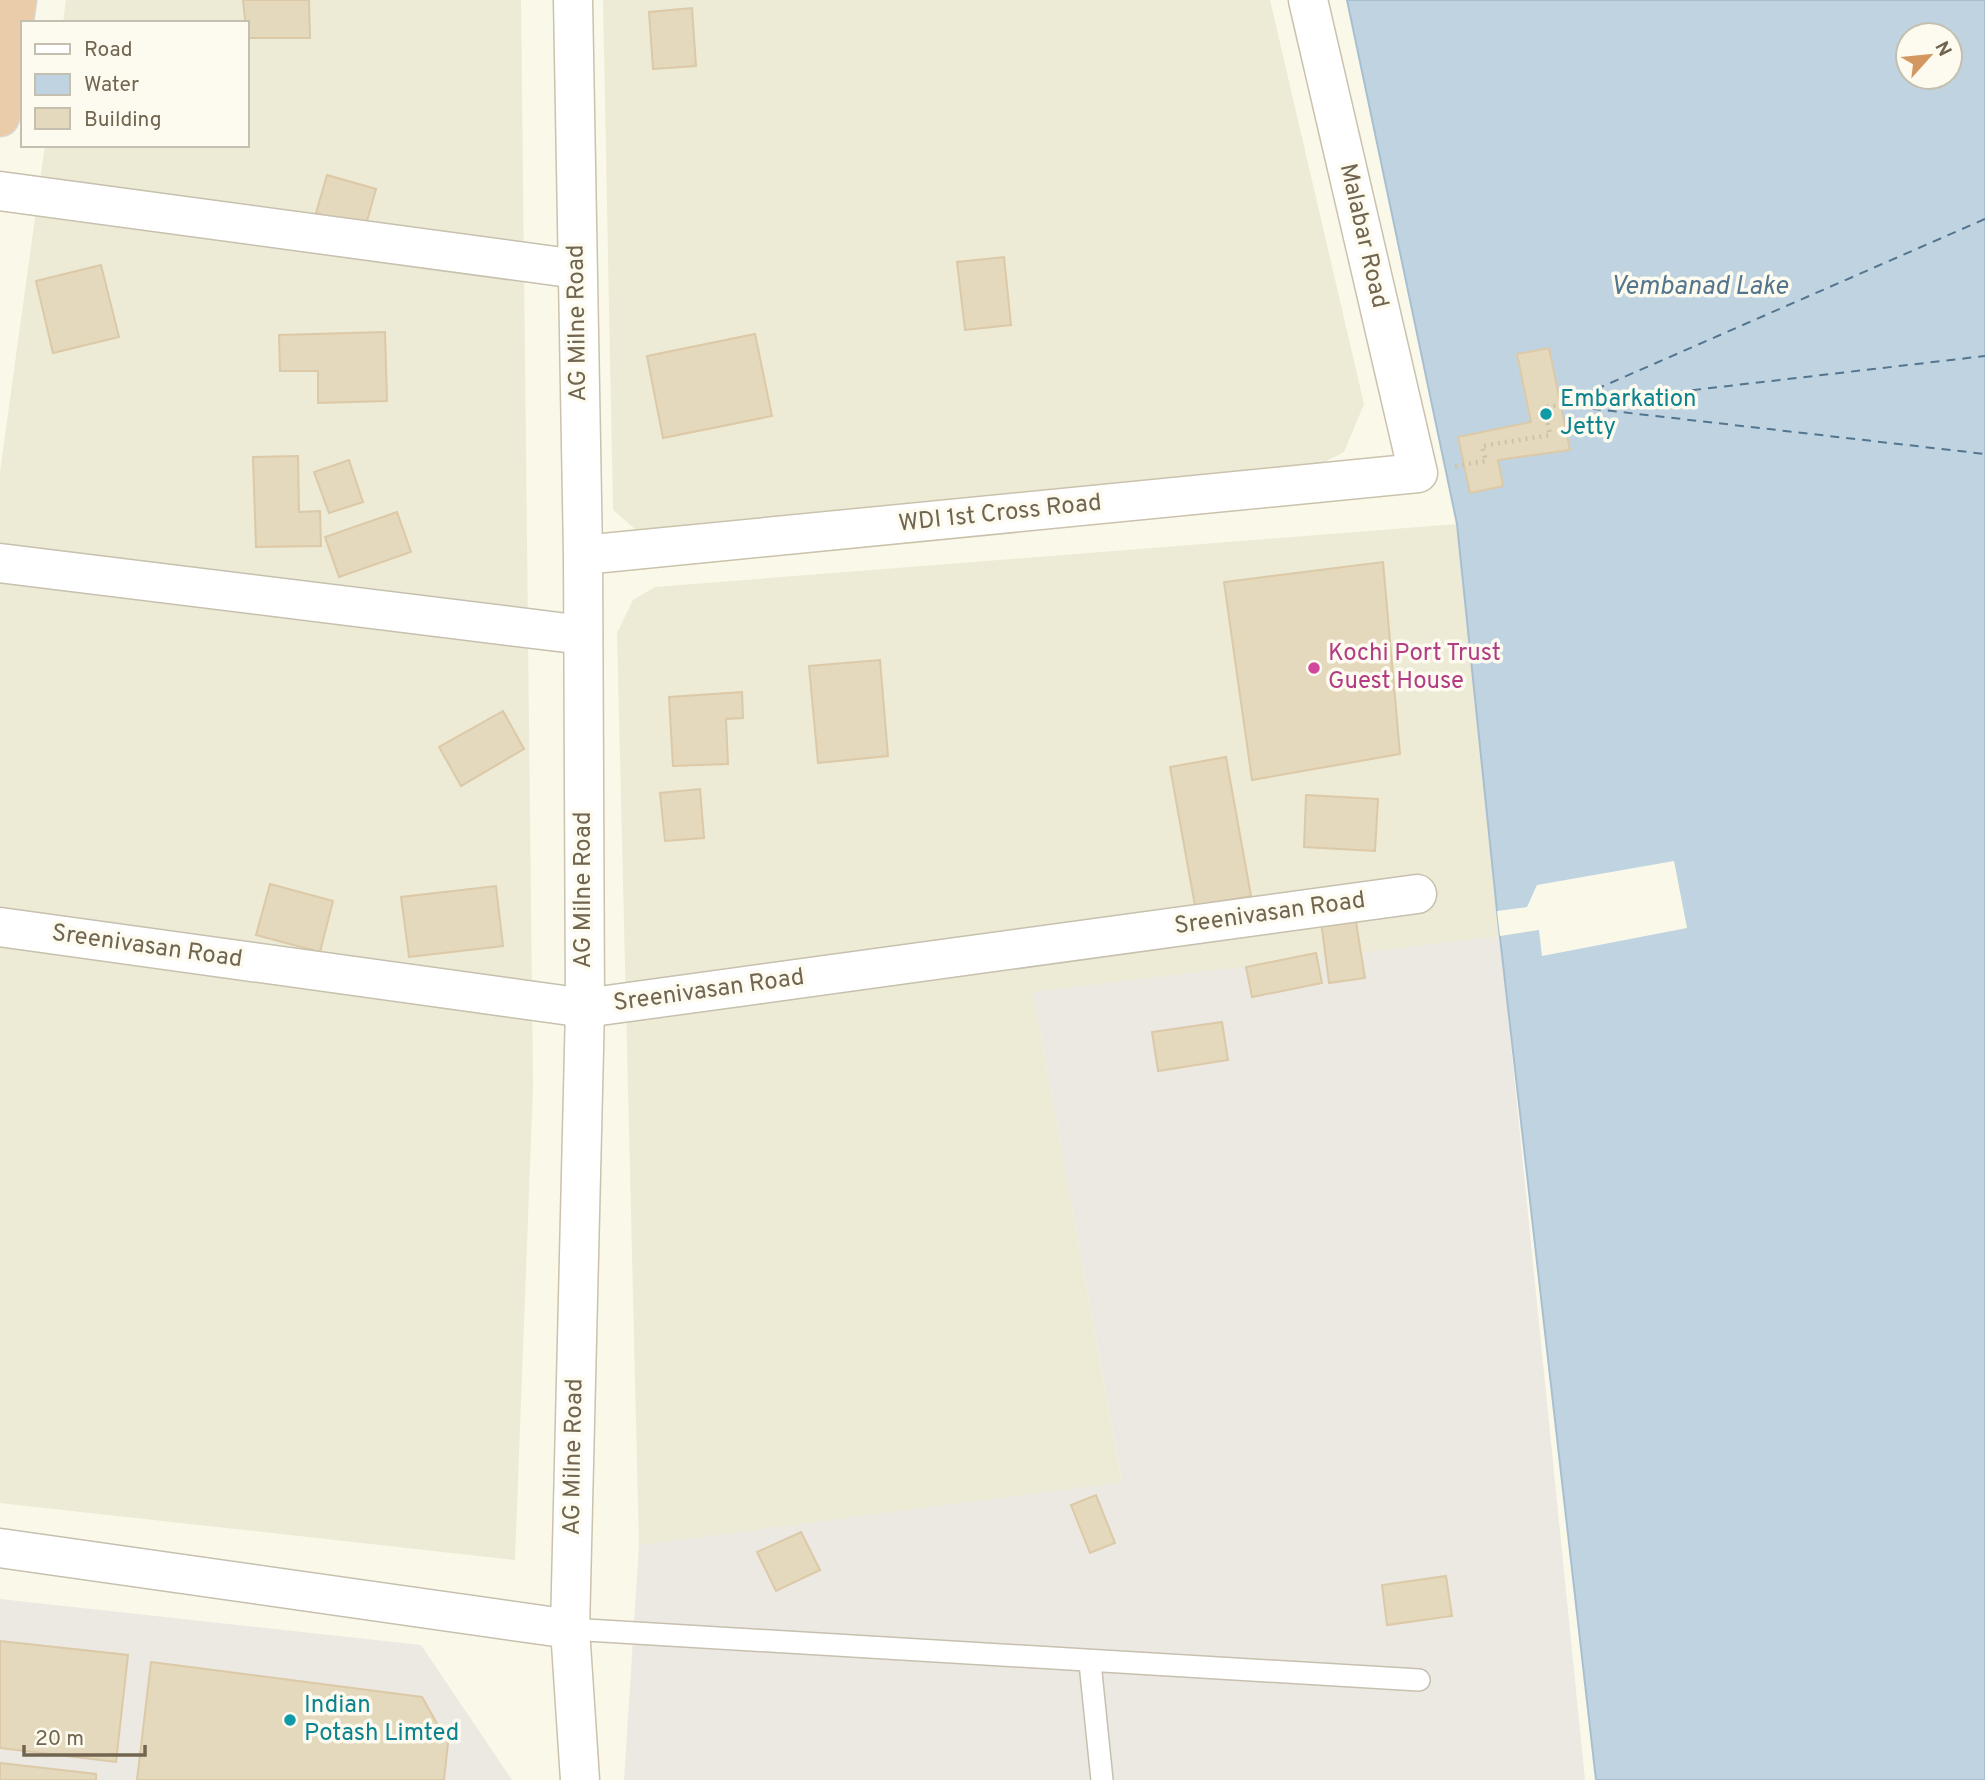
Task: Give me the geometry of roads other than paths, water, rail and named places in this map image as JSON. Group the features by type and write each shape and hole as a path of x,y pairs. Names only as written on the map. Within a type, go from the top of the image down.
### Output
{"highway":[{"path":"0,117 6,42 17,0"}],"street":[{"name":"AG Milne Road","path":"573,0 583,555 585,1008 570,1629 580,1780"},
{"name":"Malabar Road","path":"1308,0 1418,473"},
{"path":"0,191 577,269"},
{"name":"WDI 1st Cross Road","path":"583,555 1418,473"},
{"path":"0,563 583,635"},
{"name":"Sreenivasan Road","path":"0,927 585,1008 1418,894"},
{"path":"0,1548 570,1629"}],"lane":[{"path":"570,1629 1090,1663 1419,1680"},
{"path":"1090,1663 1102,1780"}],"water":[{"name":"Vembanad Lake","path":"1347,0 1985,0 1985,1780 1596,1780 1497,911 1457,524"}],"place":[{"name":"Embarkation Jetty","path":"1546,414"},
{"name":"Kochi Port Trust Guest House","path":"1314,668"},
{"name":"Indian Potash Limted","path":"290,1720"}]}
